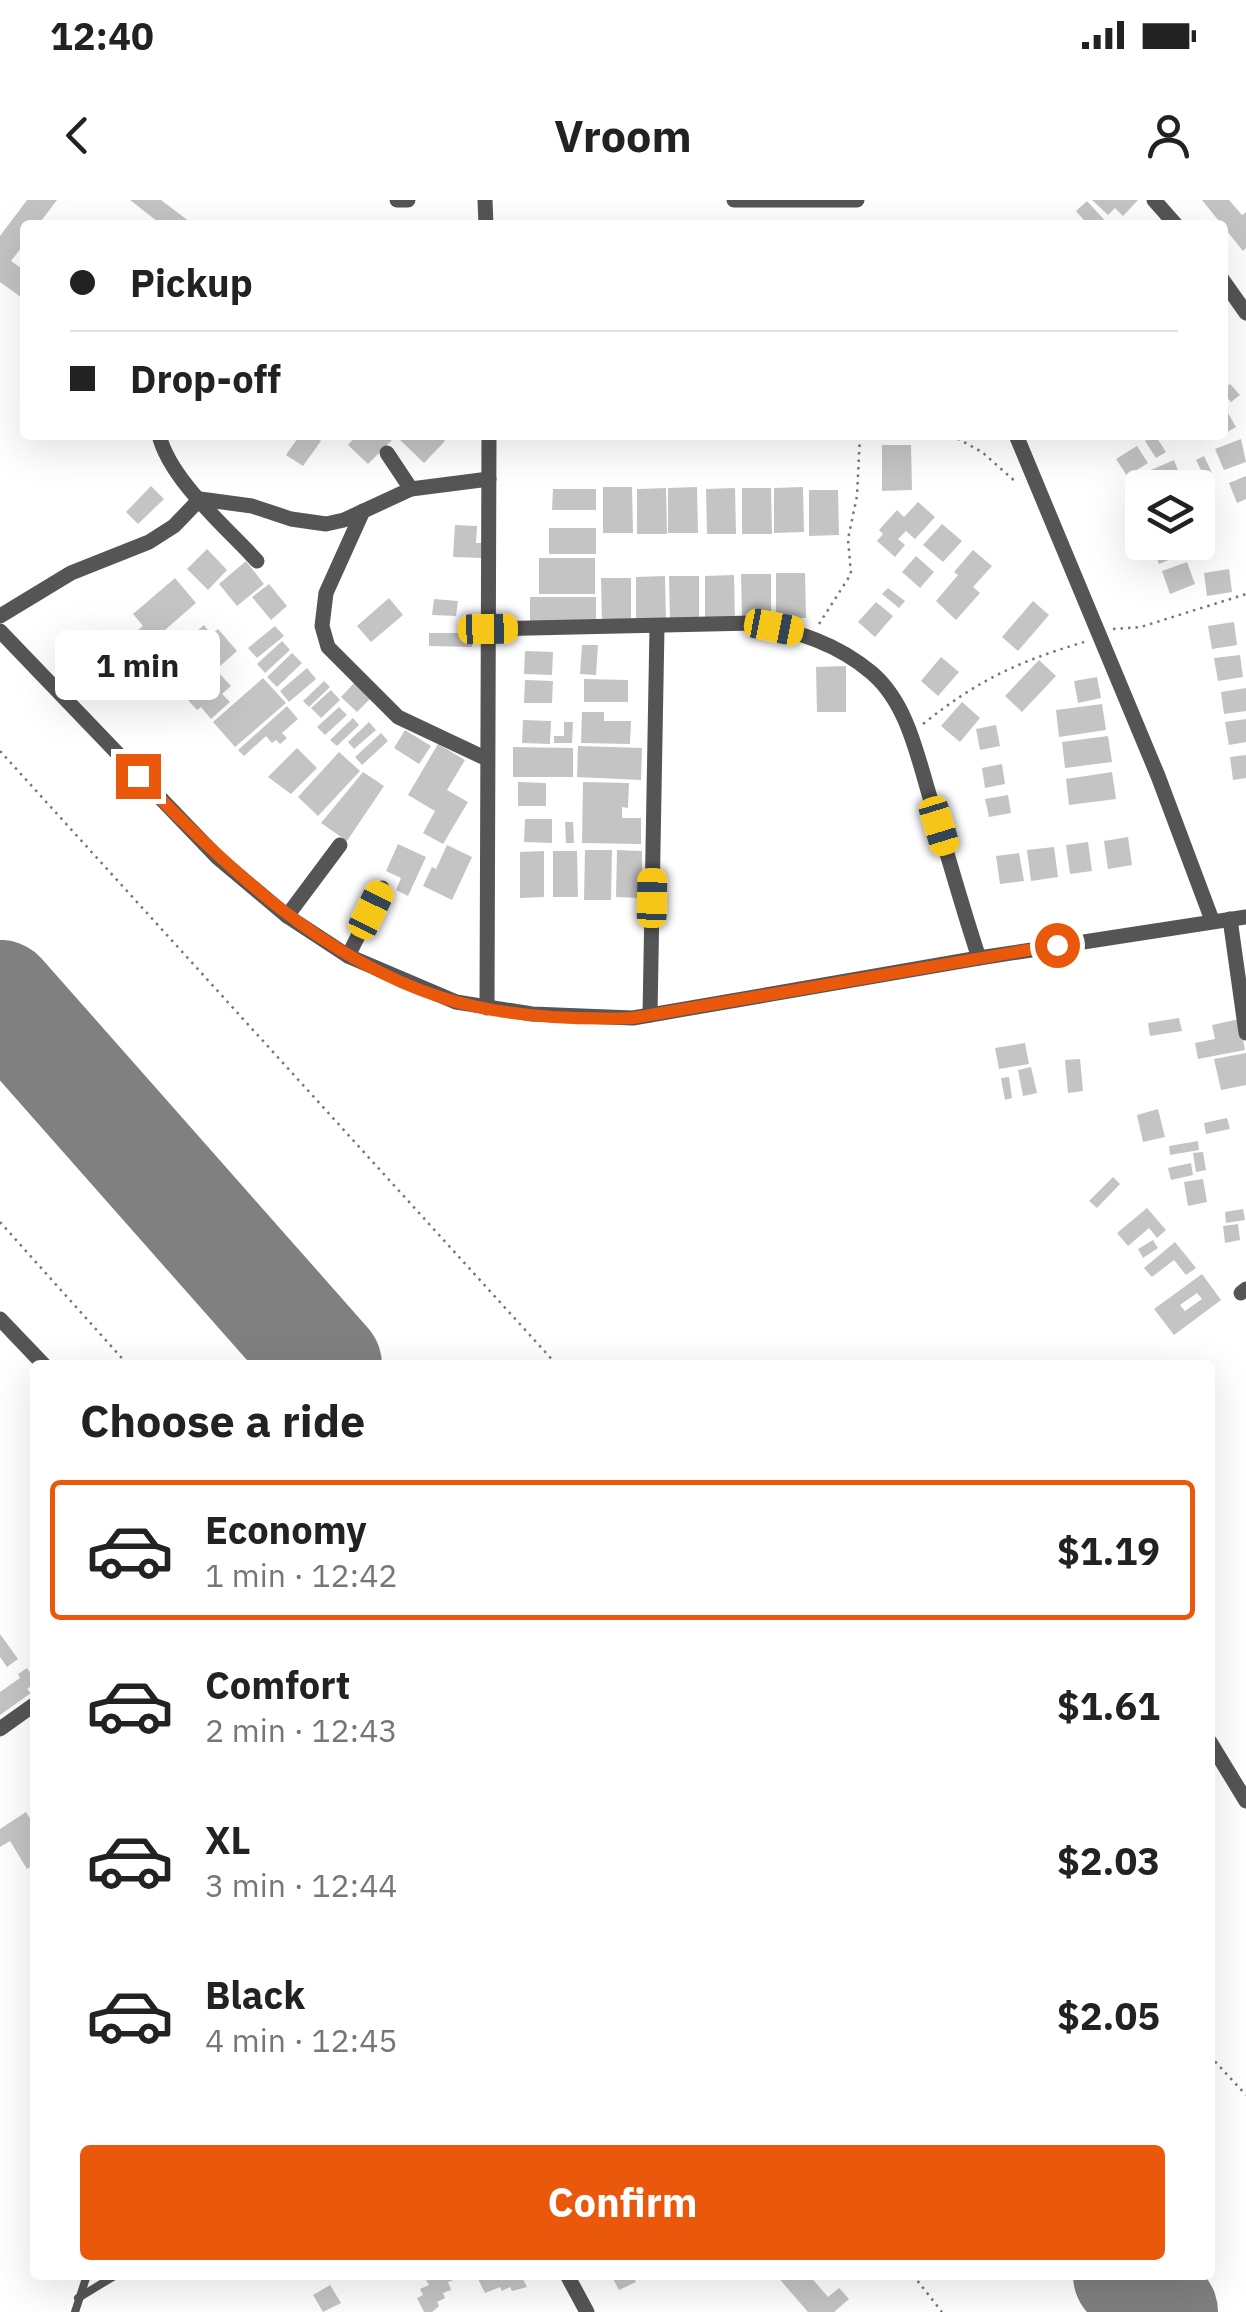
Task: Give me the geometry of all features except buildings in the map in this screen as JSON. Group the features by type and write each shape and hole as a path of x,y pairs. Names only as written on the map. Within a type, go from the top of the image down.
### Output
{"street":[{"path":"734,200 857,200"},
{"path":"1154,200 1172,220"},
{"path":"1228,288 1246,313"},
{"path":"160,440 168,458 200,500 257,561"},
{"path":"487,1008 489,440"},
{"path":"1018,440 1158,776 1212,920"},
{"path":"387,453 411,489"},
{"path":"200,500 252,506 291,519 326,524 344,520 411,489 489,479"},
{"path":"0,616 71,573 149,542 174,526 200,500"},
{"path":"362,511 326,593 322,626 328,647 398,716 488,759"},
{"path":"488,629 754,623 795,631 842,651 874,675 893,699 911,734 979,958"},
{"path":"650,1015 657,626"},
{"path":"0,631 218,858 287,916 348,956 440,998 573,1018 650,1015 1238,918 1246,1033"},
{"path":"287,916 340,845"},
{"path":"348,956 382,888"},
{"path":"0,1320 39,1360"},
{"path":"0,1730 30,1708"},
{"path":"1215,1750 1246,1801"},
{"path":"569,2280 583,2311"}],"lane":[{"path":"75,2312 85,2280"},
{"path":"78,2298 108,2280"}],"path":[{"path":"811,638 851,574 848,539 860,440"},
{"path":"961,440 982,452 1023,489"},
{"path":"911,734 980,682 1027,660 1098,634 1141,627 1246,594"},
{"path":"0,751 552,1360"},
{"path":"0,1222 124,1360"},
{"path":"1215,2061 1246,2095"},
{"path":"917,2280 942,2312"}],"runway":[{"path":"0,996 322,1360"},
{"path":"1133,2280 1162,2312"}],"route":[{"path":"138,776 218,858 312,934 348,956 440,998 487,1008 573,1018 633,1018 1057,945"}]}
